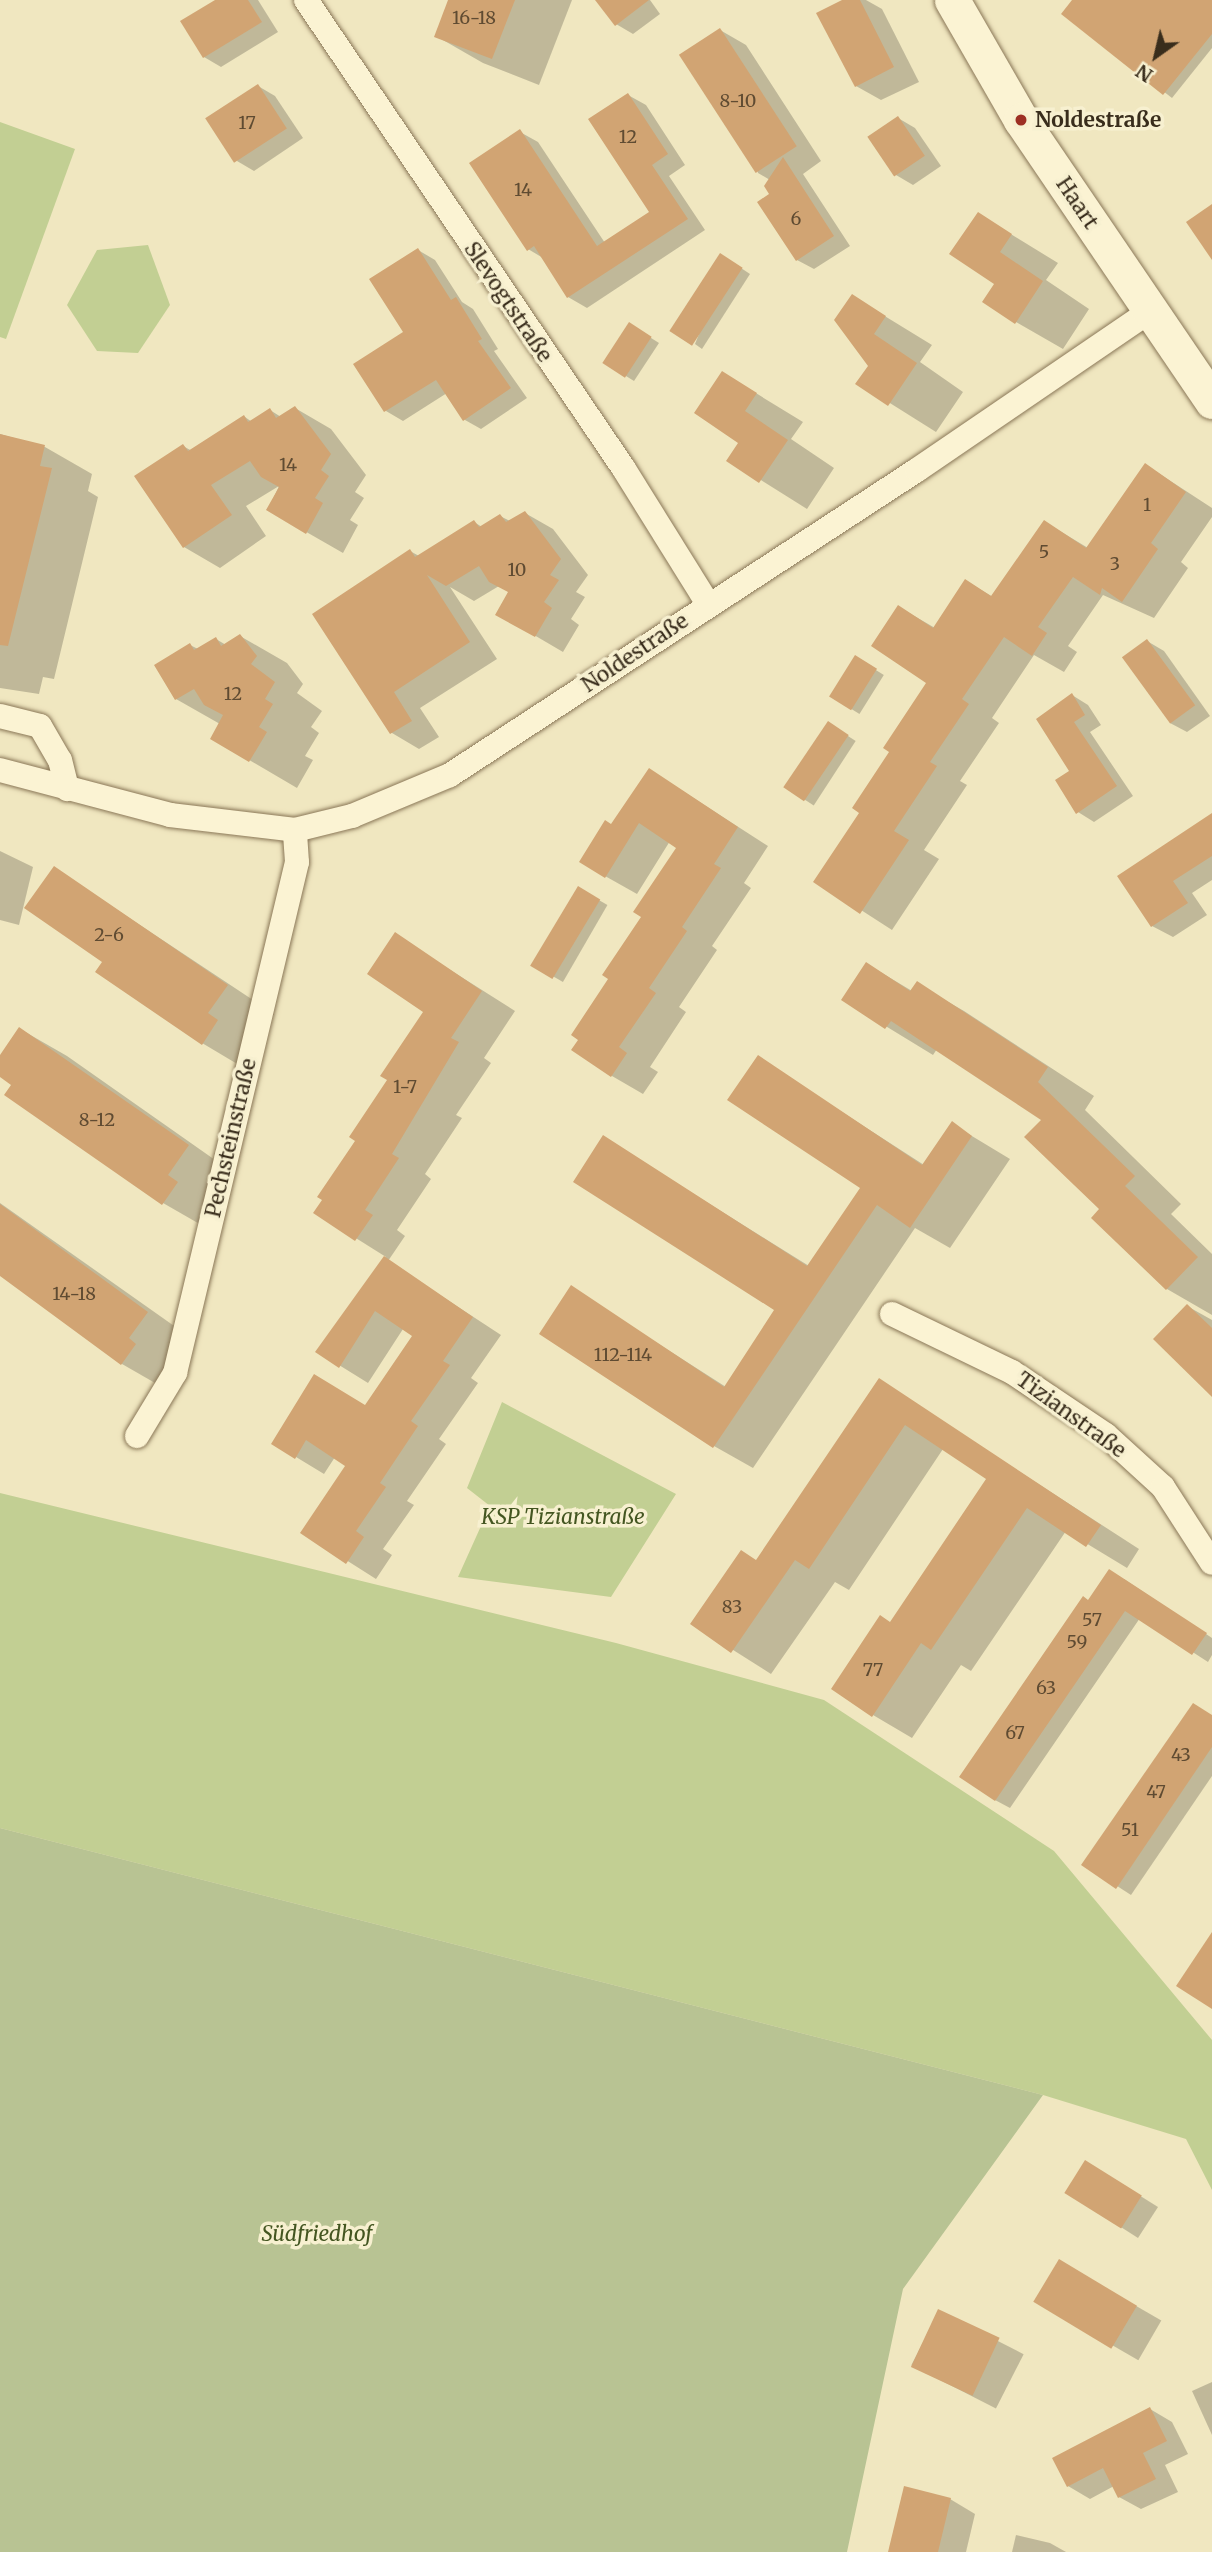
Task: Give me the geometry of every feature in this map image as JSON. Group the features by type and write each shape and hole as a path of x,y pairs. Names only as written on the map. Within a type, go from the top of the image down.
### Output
{"main road":[{"name":"Haart","path":"952,0 1020,120 1212,401"}],"street":[{"name":"Slevogtstraße","path":"306,0 624,469 708,604"},
{"name":"Noldestraße","path":"0,770 170,815 295,830 352,816 450,775 916,470 1150,311"},
{"path":"0,716 40,726 60,760 67,789"},
{"name":"Pechsteinstraße","path":"137,1436 175,1373 297,862 295,830"},
{"name":"Tizianstraße","path":"892,1314 1012,1372 1106,1435 1163,1488 1212,1563"}],"green space":[{"path":"0,122 75,149 6,339 0,337"},
{"path":"148,245 170,305 138,353 97,351 67,305 97,250"},
{"name":"KSP Tizianstraße","path":"502,1402 676,1494 611,1597 458,1577 490,1506 467,1488"},
{"path":"0,1493 616,1643 824,1700 1054,1851 1212,2040 1212,2190 1186,2139 1043,2095 0,1828"},
{"name":"Südfriedhof","path":"0,1828 1043,2095 903,2289 847,2552 0,2552"}],"building":[{"path":"215,0 248,0 262,22 203,58 180,21"},
{"path":"448,0 515,0 492,59 434,37"},
{"path":"595,0 649,0 615,26"},
{"path":"842,0 860,0 894,67 855,87 816,13"},
{"path":"1072,0 1212,0 1212,34 1163,95 1061,14"},
{"path":"720,28 797,146 756,173 679,55"},
{"path":"258,84 287,128 234,163 205,118"},
{"path":"628,93 668,154 652,165 688,219 567,298 534,246 527,251 469,163 520,129 597,246 649,212 588,119"},
{"path":"898,116 925,156 894,176 867,137"},
{"path":"783,157 834,236 796,261 757,202 769,194 764,186"},
{"path":"1212,204 1212,260 1186,222"},
{"path":"978,212 1012,234 1000,252 1043,281 1015,324 982,302 994,284 949,254"},
{"path":"418,248 451,300 456,297 482,339 478,341 511,388 463,421 436,380 384,412 353,364 403,332 369,279"},
{"path":"720,253 743,268 692,346 669,331"},
{"path":"852,294 886,316 874,334 917,363 888,406 855,384 868,366 834,320"},
{"path":"629,322 652,337 625,378 602,363"},
{"path":"722,371 757,393 745,411 788,440 759,483 726,461 738,443 694,413"},
{"path":"295,406 331,454 321,470 329,476 315,498 323,503 306,534 266,510 279,487 261,477 250,461 211,485 232,515 183,548 134,476 183,444 188,451 244,415 248,422 270,408 276,418"},
{"path":"0,434 45,445 40,466 52,468 8,646 0,645"},
{"path":"1145,463 1186,492 1151,543 1158,549 1122,602 1102,588 1100,595 1073,577 1038,627 1047,633 1032,656 1004,637 962,699 969,704 930,762 937,766 894,831 909,840 860,914 813,882 859,813 852,808 889,752 883,748 926,683 871,646 898,605 933,628 965,579 991,596 1044,520 1086,548"},
{"path":"525,511 561,559 550,575 559,580 544,602 552,608 535,637 495,615 508,592 489,582 479,566 446,586 427,575 470,642 394,692 412,721 390,734 312,614 410,549 415,557 474,520 479,527 500,514 506,522"},
{"path":"240,634 257,656 251,664 275,682 265,699 273,704 259,727 267,732 249,762 210,739 223,715 204,705 194,689 175,700 154,665 190,643 194,650 216,637 221,646"},
{"path":"1147,639 1195,705 1170,724 1122,657"},
{"path":"855,655 877,669 851,710 829,697"},
{"path":"1072,693 1085,715 1074,722 1117,786 1076,814 1055,780 1069,771 1036,719"},
{"path":"828,721 849,735 804,801 783,787"},
{"path":"649,768 738,827 714,864 721,868 682,927 687,931 649,988 656,993 619,1047 627,1053 611,1077 571,1050 578,1040 571,1035 608,979 602,975 641,917 633,912 676,848 639,823 605,878 579,862 605,820 611,824"},
{"path":"1212,813 1212,856 1173,881 1188,903 1151,927 1117,876"},
{"path":"54,866 228,985 208,1013 218,1020 202,1045 95,972 102,962 24,908"},
{"path":"578,886 600,899 552,979 530,966"},
{"path":"395,932 482,991 451,1038 459,1042 392,1154 399,1158 365,1210 373,1215 355,1241 313,1213 322,1200 317,1197 355,1141 349,1137 387,1080 380,1076 423,1012 367,974"},
{"path":"866,962 910,991 917,981 1048,1067 1038,1082 1135,1176 1125,1186 1198,1257 1166,1290 1091,1218 1099,1209 1024,1137 1041,1120 891,1021 885,1029 841,1000"},
{"path":"19,1027 189,1145 168,1175 178,1182 162,1205 4,1095 11,1085 0,1077 0,1055"},
{"path":"758,1055 922,1165 952,1121 972,1136 910,1228 877,1205 713,1448 539,1334 571,1285 724,1387 774,1310 573,1182 603,1135 807,1266 860,1188 727,1100"},
{"path":"0,1204 148,1312 129,1338 136,1344 121,1365 0,1276"},
{"path":"384,1256 473,1317 443,1361 450,1365 411,1421 418,1426 380,1483 386,1487 356,1531 364,1537 346,1564 300,1533 345,1466 306,1440 295,1459 271,1444 314,1374 365,1405 412,1336 375,1311 339,1368 315,1352"},
{"path":"1187,1304 1212,1328 1212,1397 1153,1339"},
{"path":"879,1378 1101,1525 1086,1547 1027,1508 931,1650 921,1643 872,1717 831,1689 880,1615 890,1622 986,1479 905,1425 809,1569 795,1560 731,1653 690,1624 741,1550 756,1560"},
{"path":"1109,1569 1207,1633 1192,1655 1125,1611 995,1801 959,1777 1083,1596 1088,1600"},
{"path":"1193,1703 1212,1715 1212,1747 1116,1889 1081,1865"},
{"path":"1212,1932 1212,2009 1176,1986"},
{"path":"1085,2160 1142,2196 1121,2229 1064,2193"},
{"path":"1059,2259 1137,2306 1111,2349 1033,2302"},
{"path":"938,2309 1000,2338 973,2396 911,2367"},
{"path":"1150,2407 1167,2441 1143,2453 1156,2479 1118,2498 1103,2468 1067,2487 1052,2458"},
{"path":"904,2486 951,2498 938,2552 888,2552"}],"place":[{"name":"Noldestraße","path":"1021,120"}]}
